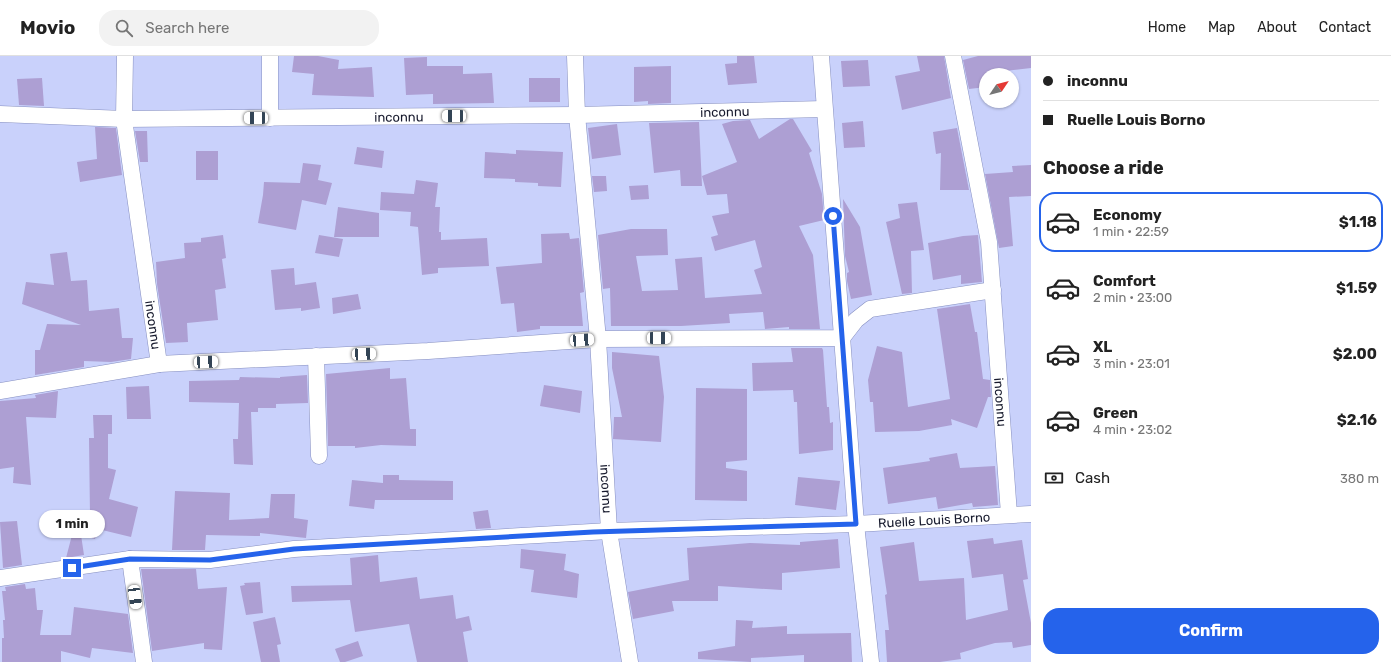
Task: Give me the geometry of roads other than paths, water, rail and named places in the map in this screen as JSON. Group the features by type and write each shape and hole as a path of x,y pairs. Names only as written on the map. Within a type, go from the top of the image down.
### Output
{"street":[{"name":"inconnu","path":"125,56 124,119 159,364"},
{"path":"270,56 270,118"},
{"name":"inconnu","path":"574,56 577,115 598,339 609,531 630,662"},
{"path":"821,56 856,524 871,662"},
{"name":"inconnu","path":"953,56 989,242 1008,514"},
{"name":"inconnu","path":"0,114 124,119 577,115 824,109"},
{"path":"842,338 856,320 870,309 993,290"},
{"name":"inconnu","path":"0,391 159,364 428,351 598,339 842,338"},
{"path":"316,356 319,456"},
{"name":"Ruelle Louis Borno","path":"0,578 130,559 210,560 294,549 609,531 856,524 1008,514 1031,514"},
{"path":"130,559 144,662"}]}
